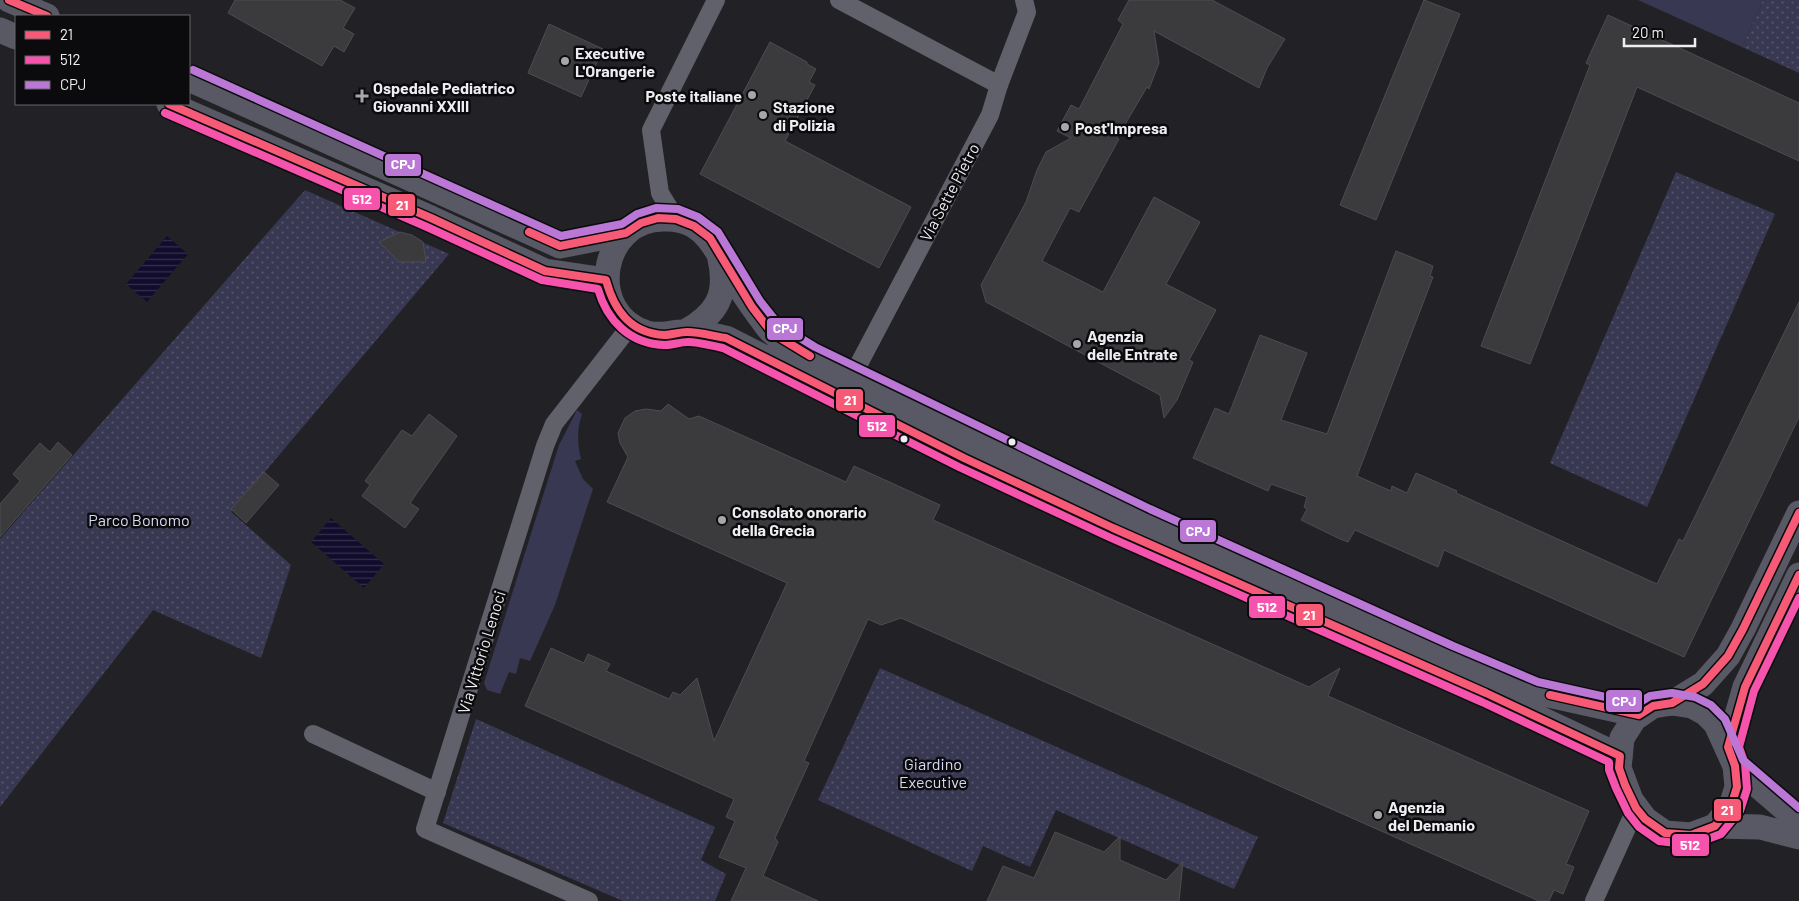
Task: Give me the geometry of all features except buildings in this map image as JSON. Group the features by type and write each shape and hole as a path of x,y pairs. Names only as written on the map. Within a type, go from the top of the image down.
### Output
{"main road":[{"path":"9,0 45,15"},
{"path":"0,30 15,37"},
{"path":"190,79 560,246 626,233"},
{"path":"171,105 431,218 545,271 606,280"},
{"path":"1620,756 1486,693 1113,528 964,458 726,338 685,332 666,335 646,332 631,325 618,313 610,297 606,280 611,254 626,233 641,223 658,218 676,219 694,226 710,238 752,307 772,333 810,356 1181,534 1449,655 1535,692 1639,715"},
{"path":"685,332 702,322 715,308 722,291 723,273 720,256"},
{"path":"1672,703 1703,684 1728,656 1799,513"},
{"path":"1732,757 1745,687 1799,575"},
{"path":"1715,826 1732,806 1737,787 1732,757 1716,724 1705,713 1692,706 1672,703 1653,706 1634,719 1622,738 1619,768 1636,808 1645,819 1666,833 1691,836 1715,826 1760,827 1799,837"},
{"path":"1732,757 1799,821"}],"street":[{"path":"676,219 660,193 651,130 716,0"},
{"path":"839,0 999,85"},
{"name":"Via Sette Pietro","path":"852,377 990,115 999,85 1027,12 1024,0"},
{"name":"Via Vittorio Lenoci","path":"589,901 425,829 542,456 554,424 631,325"},
{"path":"313,734 437,792"},
{"path":"1594,901 1636,808"}],"green space":[{"path":"1638,0 1763,0 1742,47"},
{"path":"1763,0 1799,0 1799,73 1742,47"},
{"path":"1676,172 1775,214 1647,507 1550,463"},
{"name":"Parco Bonomo","path":"305,190 449,254 231,512 291,565 261,658 153,610 0,807 0,539"},
{"path":"577,410 582,414 578,436 581,459 575,461 583,479 593,489 555,605 530,661 520,658 516,674 509,672 500,694 487,690 484,683 559,445"},
{"name":"Giardino Executive","path":"880,668 1258,837 1234,889 1056,810 1030,867 983,846 972,871 818,800"},
{"path":"476,719 715,827 701,860 726,874 715,901 623,901 443,823"}],"shaded area":[{"path":"167,236 188,254 147,302 126,284"},
{"path":"331,518 384,564 364,588 311,542"}],"transit line":[{"name":"21","path":"9,0 45,15"},
{"name":"CPJ","path":"193,70 561,236 622,224 637,214 656,208 678,209 698,217 718,232 760,301 779,325 815,347 1150,509 1453,646 1538,682 1637,704 1650,696 1672,693 1695,697 1711,705 1725,719 1743,760 1799,808"},
{"name":"21","path":"171,105 431,218 545,271 606,280 609,291 619,310 633,325 642,330 664,335 692,332 726,338 964,458 1113,528 1486,693 1620,756 1619,768 1636,808 1645,819 1665,833 1691,835 1715,826 1731,806 1737,787 1735,766 1728,747 1745,687 1799,575"},
{"name":"512","path":"165,113 427,227 542,280 598,289 602,301 614,321 622,329 641,340 652,344 665,345 692,342 723,348 959,467 1109,537 1482,702 1609,762 1609,770 1628,813 1639,827 1659,841 1692,845 1721,834 1740,811 1747,789 1745,764 1739,747 1754,691 1799,598"},
{"name":"21","path":"529,232 560,246 626,233 641,223 658,218 676,219 694,226 710,238 752,307 772,333 810,356"},
{"name":"21","path":"1550,695 1639,715 1653,706 1672,703 1703,684 1728,656 1799,513"}],"place":[{"name":"Executive L'Orangerie","path":"565,61"},
{"name":"Poste italiane","path":"752,95"},
{"name":"Ospedale Pediatrico Giovanni XXIII","path":"362,96"},
{"name":"Stazione di Polizia","path":"763,115"},
{"name":"Post'Impresa","path":"1065,127"},
{"name":"Agenzia delle Entrate","path":"1077,344"},
{"name":"Consolato onorario della Grecia","path":"722,520"},
{"name":"Agenzia del Demanio","path":"1378,815"}]}
